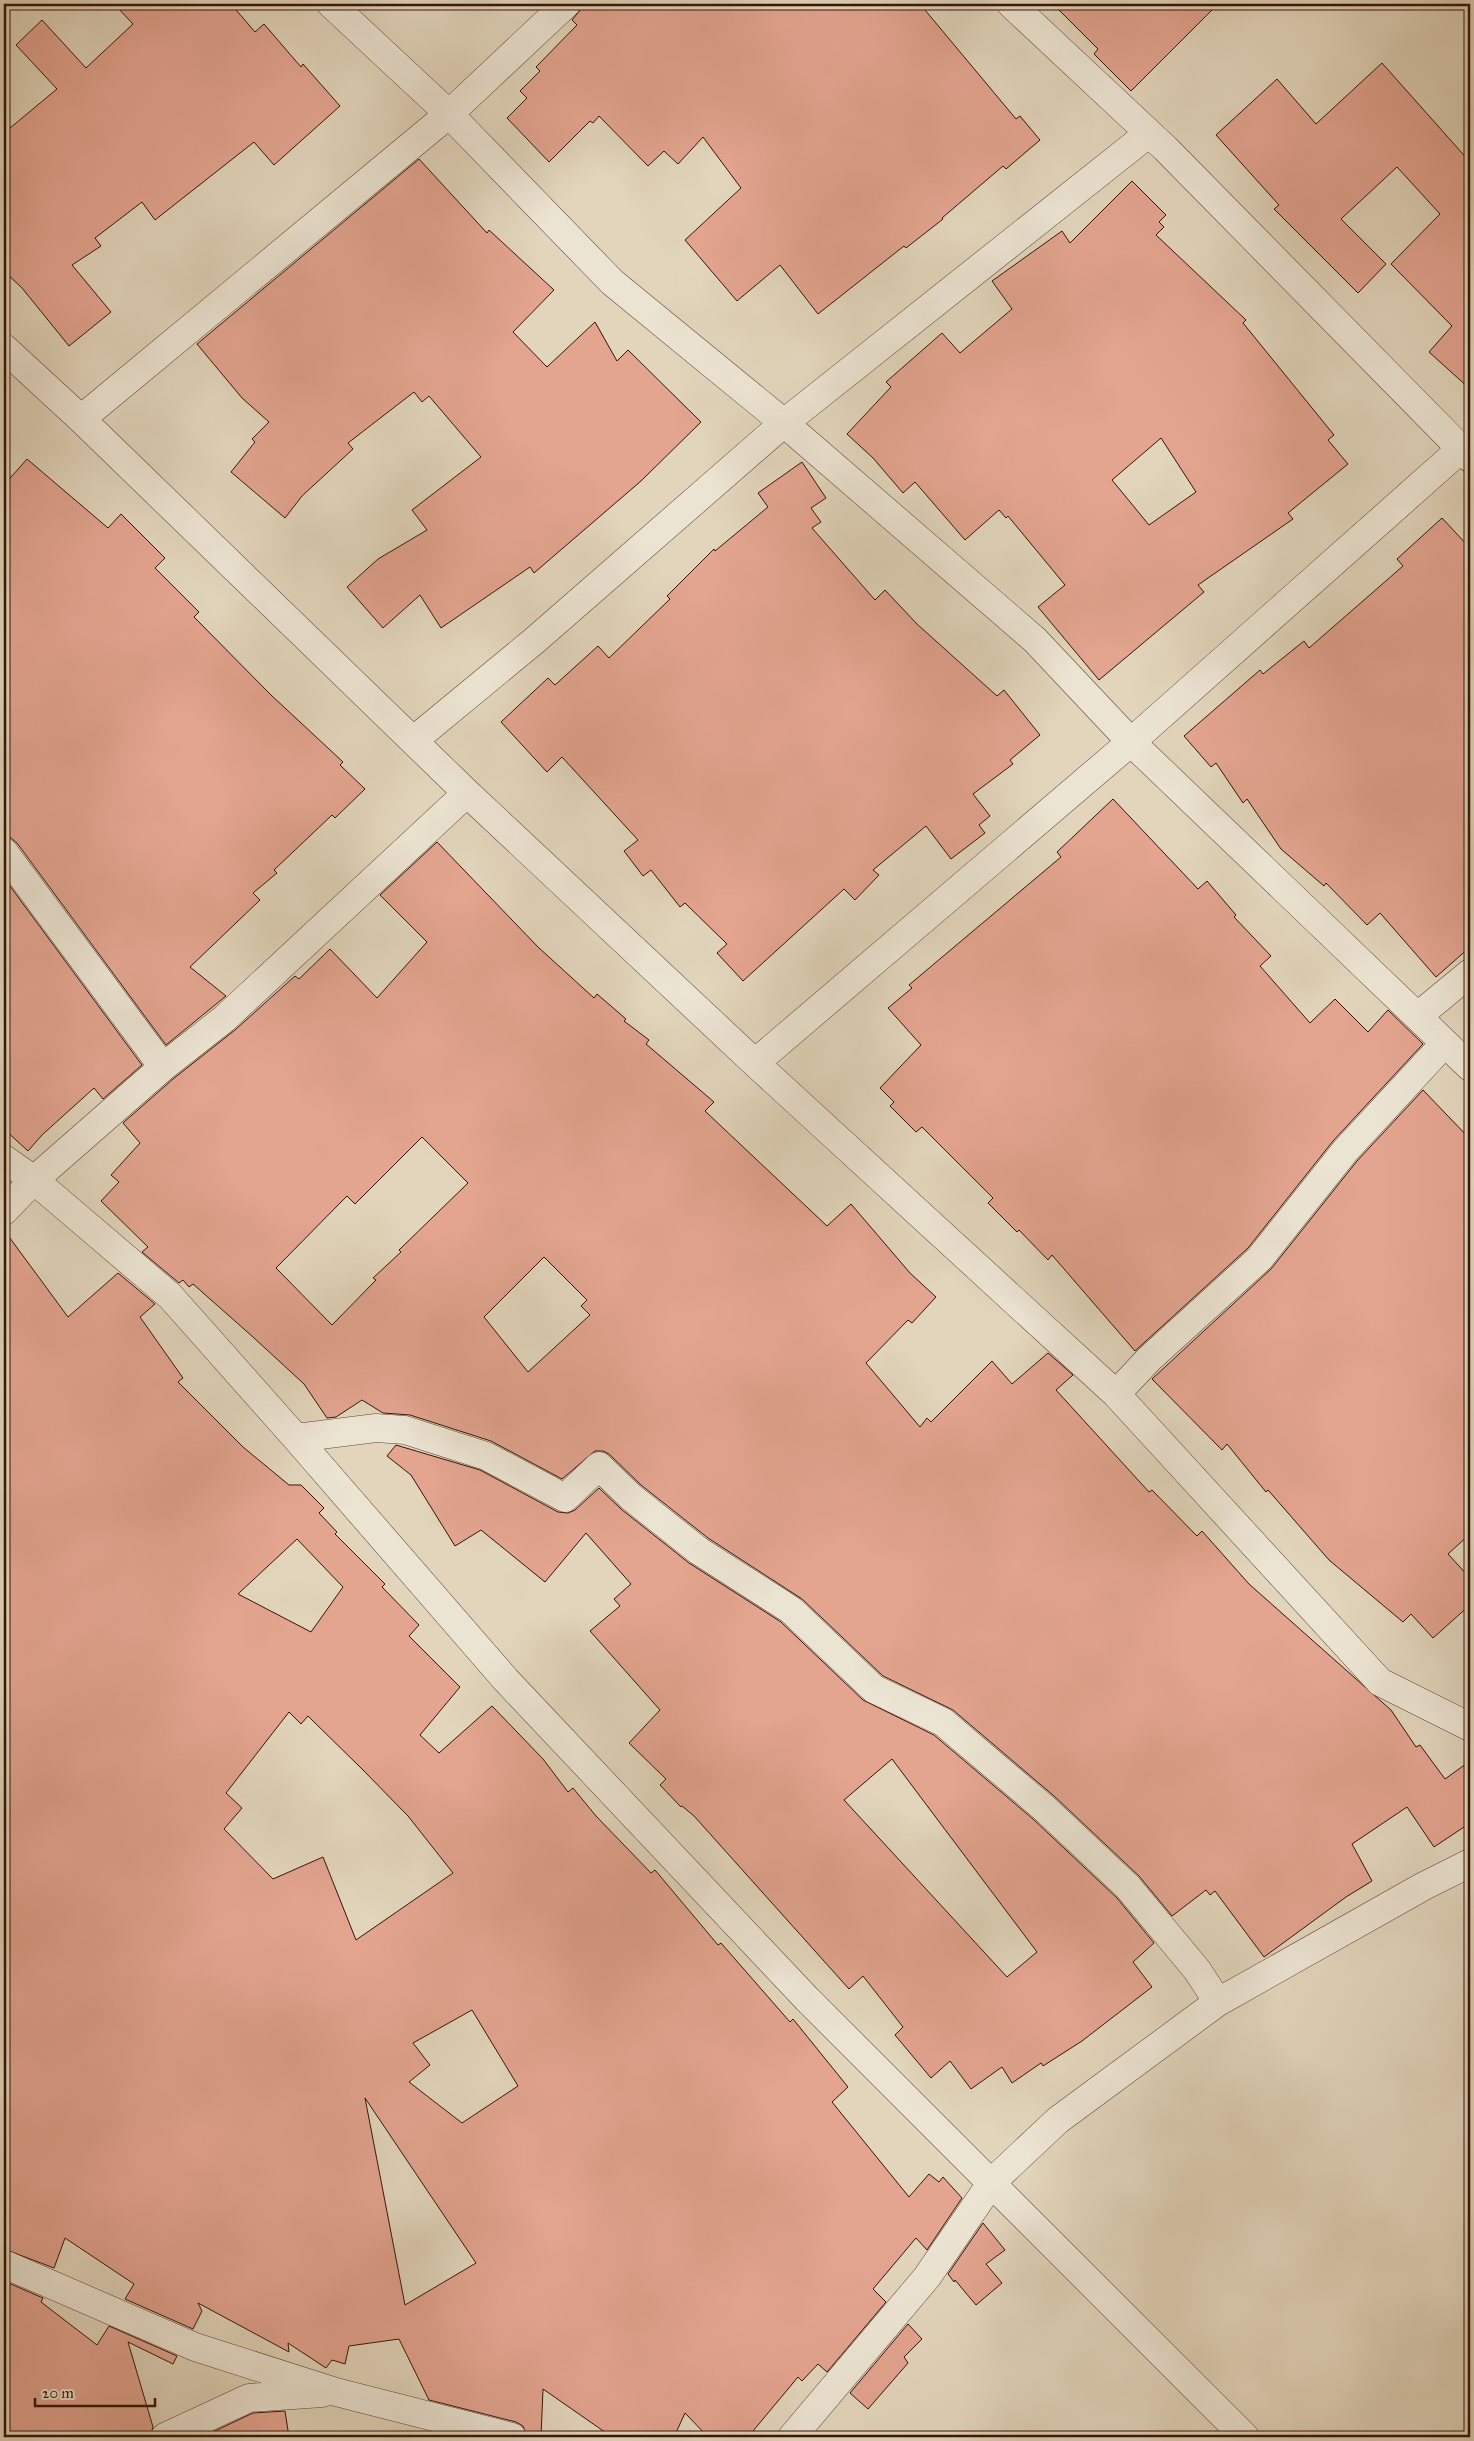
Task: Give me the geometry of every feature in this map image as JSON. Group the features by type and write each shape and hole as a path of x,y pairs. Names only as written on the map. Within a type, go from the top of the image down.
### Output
{"street":[{"path":"331,4 449,114 612,282 784,423 1035,640 1131,742 1470,1067"},
{"path":"81,419 449,114 566,4"},
{"path":"755,1064 1466,453 1166,149 1011,4"},
{"path":"414,740 534,641 784,423 1148,134"},
{"path":"4,348 81,419 467,793 755,1064 1116,1394 1380,1682 1470,1727"},
{"path":"4,1210 34,1180 162,1067 224,1019 467,793"},
{"path":"4,852 162,1067"},
{"path":"1418,1016 1470,973"},
{"path":"1116,1394 1149,1360 1259,1259 1345,1151 1445,1044"},
{"path":"4,1159 34,1180 170,1296 506,1680 807,1999 1245,2437"},
{"path":"296,1438 376,1428 405,1430 486,1456 564,1498 599,1466 631,1497 699,1550 791,1610 874,1689 943,1722 1043,1806 1128,1887 1197,1970 1218,2002"},
{"path":"792,2437 927,2277 992,2182 1058,2120 1218,2002 1424,1886 1470,1863"},
{"path":"4,2264 195,2347 336,2392 512,2437"},
{"path":"165,2437 249,2398 336,2392"}],"building":[{"path":"114,4 231,4 255,32 264,24 301,67 303,64 340,106 274,165 254,142 155,220 142,202 95,238 101,246 72,265 111,312 69,346 22,288 4,271 4,133 57,89 16,45 42,20 86,68 133,24"},
{"path":"581,4 920,4 1016,119 1020,116 1040,140 1006,169 1003,166 943,219 906,248 904,246 818,314 780,265 737,301 685,240 741,188 703,137 678,164 664,151 648,166 599,116 593,123 590,121 549,162 507,118 527,98 520,91 540,71 536,67 577,25 572,20 581,9"},
{"path":"1053,4 1218,4 1131,91 1094,54 1098,49"},
{"path":"1382,63 1470,162 1470,389 1429,352 1452,326 1391,264 1440,214 1397,167 1341,219 1386,264 1358,293 1274,209 1279,205 1216,135 1277,79 1316,124"},
{"path":"419,159 487,233 489,230 554,290 513,332 547,367 595,322 617,361 628,350 701,422 641,481 534,573 530,567 441,628 420,595 383,628 347,587 378,559 427,530 412,510 481,457 429,396 422,402 414,392 348,443 353,449 302,496 285,518 231,472 255,442 252,439 269,422 242,398 197,344"},
{"path":"1132,181 1166,215 1159,222 1164,227 1156,235 1246,320 1243,323 1334,435 1328,440 1348,464 1288,513 1293,519 1198,585 1204,592 1099,680 1038,607 1065,585 1008,516 1006,518 999,510 965,540 915,482 903,493 873,458 847,434 891,387 886,382 942,333 960,353 1012,309 992,281 1062,231 1070,243","holes":["1161,438 1196,492 1149,525 1112,480"]},
{"path":"27,459 108,528 121,514 165,558 155,568 199,612 194,617 271,695 343,762 340,765 365,789 335,818 332,815 274,870 277,873 253,893 260,900 190,967 226,996 166,1045 17,843 11,838 4,837 4,485"},
{"path":"802,462 826,498 811,508 821,522 812,528 875,600 885,590 917,624 997,696 1004,690 1040,735 1010,760 1013,764 973,794 990,816 979,825 985,833 951,859 926,826 873,870 879,875 855,900 844,889 743,981 717,953 727,944 685,903 680,907 651,870 643,876 624,851 638,840 562,757 547,772 501,722 548,678 555,685 598,646 609,658 670,599 667,596 714,549 715,551 768,507 758,493"},
{"path":"1442,518 1470,548 1470,947 1436,977 1380,913 1367,925 1326,883 1324,886 1281,849 1247,799 1243,803 1216,763 1211,767 1184,736 1260,670 1263,674 1304,641 1309,648 1403,566 1397,559"},
{"path":"1113,799 1198,889 1207,881 1236,915 1234,917 1271,956 1260,966 1310,1023 1335,999 1368,1032 1388,1010 1423,1044 1333,1141 1248,1248 1135,1351 1052,1255 1048,1260 1019,1230 1017,1232 988,1203 993,1198 922,1127 916,1132 890,1106 894,1102 880,1088 921,1045 888,1008 912,988 909,985 1061,857 1057,852"},
{"path":"437,842 538,947 594,998 597,994 626,1019 624,1021 649,1040 646,1044 714,1102 705,1111 827,1226 851,1204 910,1273 936,1297 912,1323 908,1320 866,1363 920,1427 927,1418 931,1422 992,1361 1012,1384 1048,1353 1073,1375 1056,1390 1149,1492 1152,1490 1197,1536 1202,1531 1249,1584 1391,1710 1416,1747 1420,1745 1445,1779 1470,1761 1470,1823 1434,1847 1407,1807 1352,1844 1372,1881 1346,1897 1264,1957 1215,1891 1210,1895 1206,1890 1172,1916 1139,1876 1054,1796 953,1710 883,1676 802,1599 708,1538 641,1485 609,1454 603,1451 595,1451 562,1479 491,1441 410,1415 383,1413 362,1400 336,1417 327,1418 304,1384 193,1284 189,1287 183,1280 179,1283 142,1252 148,1247 101,1201 119,1182 111,1175 140,1143 123,1123 173,1079 235,1030 295,976 299,979 330,949 377,998 427,942 380,895","holes":["422,1137 468,1183 399,1250 401,1252 373,1278 376,1280 332,1325 276,1268 347,1196 355,1204","544,1257 587,1300 581,1306 590,1315 528,1372 484,1317"]},
{"path":"4,878 142,1065 103,1099 94,1088 42,1135 28,1151 4,1129"},
{"path":"1423,1090 1470,1139 1470,1534 1448,1554 1470,1578 1470,1605 1433,1638 1411,1614 1403,1622 1329,1560 1268,1490 1266,1492 1227,1444 1222,1450 1152,1379 1271,1269 1357,1161"},
{"path":"4,1230 68,1317 118,1273 155,1304 140,1317 183,1378 178,1382 243,1447 289,1485 301,1485 324,1508 319,1513 337,1532 335,1534 385,1584 382,1587 419,1625 409,1636 460,1687 420,1735 439,1753 492,1706 543,1759 568,1792 573,1788 596,1816 651,1873 655,1870 718,1945 721,1943 790,2022 793,2019 848,2087 832,2102 909,2197 929,2174 939,2182 943,2177 962,2198 927,2250 916,2238 873,2289 886,2302 827,2372 818,2364 802,2381 798,2377 748,2437 708,2437 685,2413 674,2437 612,2437 543,2389 541,2437 527,2437 523,2426 516,2422 429,2400 399,2339 349,2346 345,2364 332,2360 326,2368 288,2343 289,2352 198,2303 202,2311 193,2329 125,2299 134,2284 65,2238 54,2268 4,2249","holes":["297,1539 343,1587 311,1632 238,1594","289,1712 301,1724 308,1716 408,1816 453,1873 356,1940 323,1857 273,1879 224,1829 242,1808 226,1793","472,2010 518,2086 462,2123 409,2082 430,2065 413,2043","365,2098 476,2263 405,2305"]},
{"path":"396,1445 480,1470 558,1512 568,1513 575,1510 599,1488 621,1509 689,1563 781,1622 863,1700 934,1735 1033,1819 1117,1898 1154,1943 1133,1962 1152,1987 1082,2041 1043,2066 1041,2063 1012,2083 1002,2067 971,2089 950,2061 931,2078 895,2035 903,2027 863,1976 849,1989 694,1816 681,1807 660,1785 666,1779 629,1743 660,1710 590,1631 620,1606 614,1599 631,1584 586,1533 545,1582 481,1530 455,1546 411,1475 387,1456","holes":["892,1759 1037,1952 1007,1977 844,1800"]},
{"path":"983,2223 1005,2250 986,2264 1002,2283 976,2305 948,2274"},
{"path":"4,2281 43,2298 41,2302 97,2345 109,2326 177,2356 173,2364 128,2342 153,2427 150,2437 4,2437"},
{"path":"908,2324 922,2339 904,2357 908,2363 868,2409 850,2393"},
{"path":"285,2411 289,2437 202,2437 253,2413"}]}
